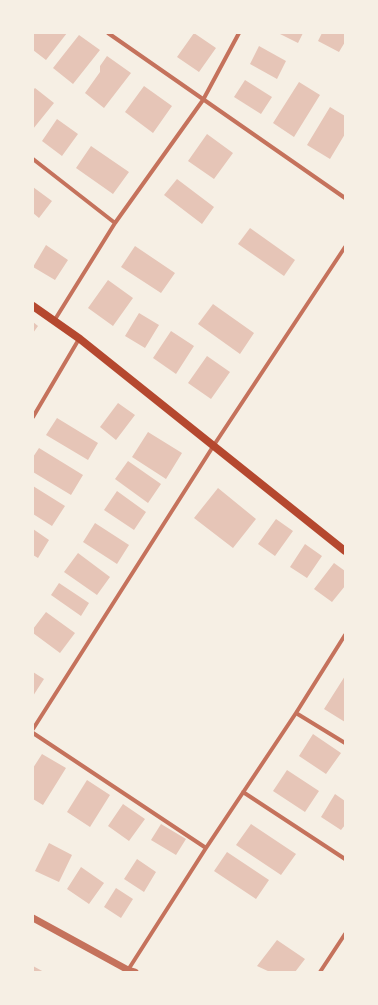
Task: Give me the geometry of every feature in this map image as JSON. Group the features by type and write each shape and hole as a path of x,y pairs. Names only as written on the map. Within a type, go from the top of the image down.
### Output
{"main road":[{"path":"33,306 80,339 345,551"}],"street":[{"path":"108,33 345,198"},
{"path":"54,321 115,223 203,100 239,33"},
{"path":"33,159 115,223"},
{"path":"33,729 214,445 345,247"},
{"path":"33,417 80,339"},
{"path":"33,918 130,971 206,848 296,713 345,635"},
{"path":"296,713 345,743"},
{"path":"33,733 206,848"},
{"path":"244,792 345,859"},
{"path":"320,972 345,934"}],"building":[{"path":"33,33 67,33 46,60 33,50"},
{"path":"194,33 216,48 199,72 177,57"},
{"path":"278,33 303,33 298,43"},
{"path":"322,33 345,33 345,42 339,52 318,41"},
{"path":"79,35 100,50 73,84 53,68"},
{"path":"259,46 286,61 277,79 250,64"},
{"path":"107,56 131,73 104,108 85,93 100,72 100,66"},
{"path":"245,80 272,97 261,114 234,97"},
{"path":"299,82 320,95 294,137 273,123"},
{"path":"144,86 172,106 153,133 125,112"},
{"path":"35,88 54,103 33,129 33,90"},
{"path":"330,107 345,116 345,134 330,159 307,145"},
{"path":"57,119 78,134 62,156 42,141"},
{"path":"207,134 233,153 214,179 188,161"},
{"path":"91,146 129,172 113,194 76,168"},
{"path":"177,179 214,207 202,224 164,195"},
{"path":"33,187 52,201 39,218 33,213"},
{"path":"250,228 295,260 284,276 238,244"},
{"path":"46,245 68,260 55,280 33,267"},
{"path":"135,246 175,273 161,293 121,267"},
{"path":"108,280 133,298 113,326 88,308"},
{"path":"213,304 254,333 240,354 198,324"},
{"path":"139,313 159,325 145,348 125,336"},
{"path":"33,322 38,326 33,333"},
{"path":"171,331 194,346 176,374 153,358"},
{"path":"207,356 230,372 211,399 188,383"},
{"path":"118,403 135,415 116,440 100,427"},
{"path":"57,418 98,443 88,460 46,435"},
{"path":"148,432 182,453 166,479 132,457"},
{"path":"39,448 83,475 71,495 33,472 33,457"},
{"path":"128,461 161,484 148,503 115,479"},
{"path":"33,486 65,506 52,526 33,514"},
{"path":"218,488 256,519 233,548 194,518"},
{"path":"117,491 146,512 134,530 104,510"},
{"path":"276,519 293,531 275,556 258,544"},
{"path":"95,523 129,545 117,564 83,542"},
{"path":"33,529 49,540 38,558 33,555"},
{"path":"305,544 322,556 307,578 290,567"},
{"path":"78,553 110,577 97,595 64,572"},
{"path":"334,563 345,571 345,586 332,602 314,589"},
{"path":"59,583 89,603 81,616 51,595"},
{"path":"46,612 75,633 60,653 33,633 33,629"},
{"path":"33,672 44,679 33,696"},
{"path":"345,676 345,722 324,709"},
{"path":"313,734 341,753 326,774 299,756"},
{"path":"42,754 66,768 43,805 33,799 33,768"},
{"path":"287,770 319,791 305,812 273,791"},
{"path":"87,780 110,795 90,827 67,812"},
{"path":"335,794 345,801 345,825 341,830 321,817"},
{"path":"123,804 145,819 129,841 108,826"},
{"path":"161,824 186,839 176,855 151,840"},
{"path":"251,824 296,854 281,875 236,845"},
{"path":"49,843 72,855 59,882 35,871"},
{"path":"227,852 269,880 256,899 214,871"},
{"path":"137,859 156,872 144,892 124,879"},
{"path":"81,867 104,883 89,904 67,889"},
{"path":"116,888 133,899 121,918 104,907"},
{"path":"277,940 305,959 295,972 270,972 257,966"},
{"path":"33,966 44,972 33,972"}]}
